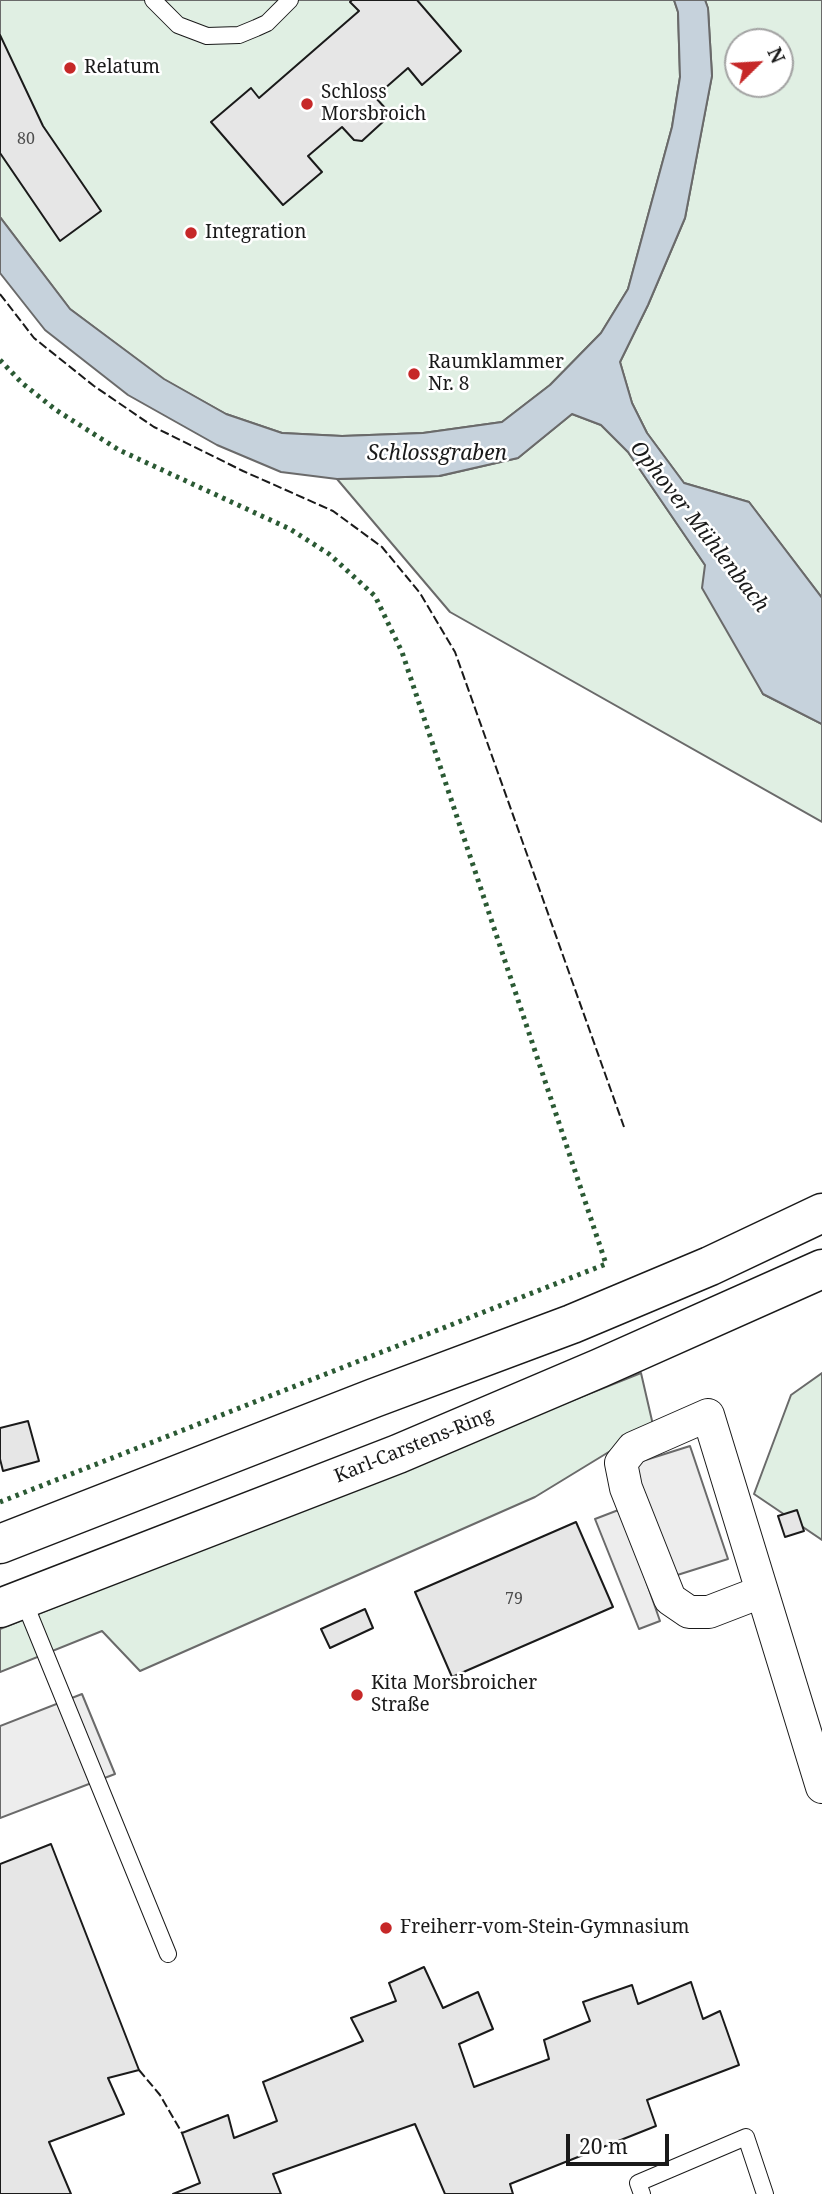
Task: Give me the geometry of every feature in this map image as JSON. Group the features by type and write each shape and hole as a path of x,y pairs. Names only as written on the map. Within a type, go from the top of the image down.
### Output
{"main road":[{"path":"0,1544 572,1324 710,1266 822,1213"},
{"name":"Karl-Carstens-Ring","path":"11,1604 398,1454 822,1269"}],"street":[{"path":"761,1592 709,1612 689,1612 670,1599 626,1488 621,1463 633,1448 708,1415 820,1776"}],"lane":[{"path":"153,0 178,25 207,36 239,35 256,28 267,23 290,0"},
{"path":"11,1604 168,1954"},
{"path":"642,2194 638,2183 746,2137 765,2194"}],"green space":[{"path":"0,0 674,0 678,12 680,77 672,127 628,289 601,333 550,385 502,422 423,433 342,436 282,433 226,414 163,379 70,309 0,217"},
{"path":"705,0 822,0 822,598 749,502 684,483 647,433 632,403 620,362 685,218 712,75 708,9"},
{"path":"572,414 601,425 628,452 705,565 763,694 822,724 822,822 450,612 337,479 440,476 518,458"},
{"path":"641,1373 653,1425 535,1497 140,1671 102,1631 0,1672 0,1629"},
{"path":"822,1373 822,1540 754,1494 791,1395"}],"shaded area":[{"path":"690,1446 728,1559 671,1577 633,1464"},
{"path":"621,1509 660,1621 639,1629 595,1519"},
{"path":"82,1694 115,1774 0,1818 0,1726"}],"water":[{"name":"Schlossgraben","path":"674,0 705,0 708,8 712,76 685,218 620,362 632,403 647,433 684,483 749,502 822,598 822,724 763,694 702,588 705,565 628,452 601,425 572,414 518,458 439,476 337,479 281,472 217,445 128,395 45,330 0,273 0,217 70,309 164,379 226,414 282,433 342,436 423,433 502,422 550,385 601,333 628,289 672,127 680,77 678,12"}],"building":[{"name":"Schloss Morsbroich","path":"417,0 461,51 422,85 408,68 375,97 386,109 386,119 362,141 354,140 342,127 308,156 322,172 283,205 211,122 251,88 259,98 359,11 350,2"},
{"path":"0,35 43,126 101,211 60,241 0,153"},
{"path":"28,1421 39,1461 3,1471 0,1459 0,1428"},
{"path":"797,1510 804,1531 785,1537 778,1516"},
{"path":"576,1522 613,1607 452,1677 415,1592"},
{"path":"365,1609 373,1628 330,1648 321,1629"},
{"path":"51,1844 139,2070 108,2078 124,2114 49,2142 71,2194 0,2194 0,1864"},
{"path":"424,1967 443,2008 478,1992 493,2029 459,2044 474,2087 549,2059 544,2040 590,2021 583,2002 632,1985 638,2004 691,1982 703,2019 720,2011 739,2065 647,2100 656,2126 510,2184 513,2194 445,2194 415,2124 273,2174 281,2194 173,2194 200,2183 182,2133 228,2115 234,2138 277,2121 263,2082 363,2041 351,2018 396,2001 389,1983"}],"hedge":[{"path":"0,360 22,383 56,410 119,450 290,529 329,554 375,596 402,652 606,1264 0,1502"}],"fence":[{"path":"0,294 34,338 94,386 154,427 333,511 382,547 420,593 455,652 624,1127"},
{"path":"139,2070 160,2095 182,2133"}],"place":[{"name":"Relatum","path":"70,68"},
{"name":"Schloss Morsbroich","path":"307,104"},
{"name":"Integration","path":"191,233"},
{"name":"Raumklammer Nr. 8","path":"414,374"},
{"name":"Kita Morsbroicher Straße","path":"357,1695"},
{"name":"Freiherr-vom-Stein-Gymnasium","path":"386,1928"}],"water label":[{"name":"Ophover Mühlenbach","path":"699,527"}]}
